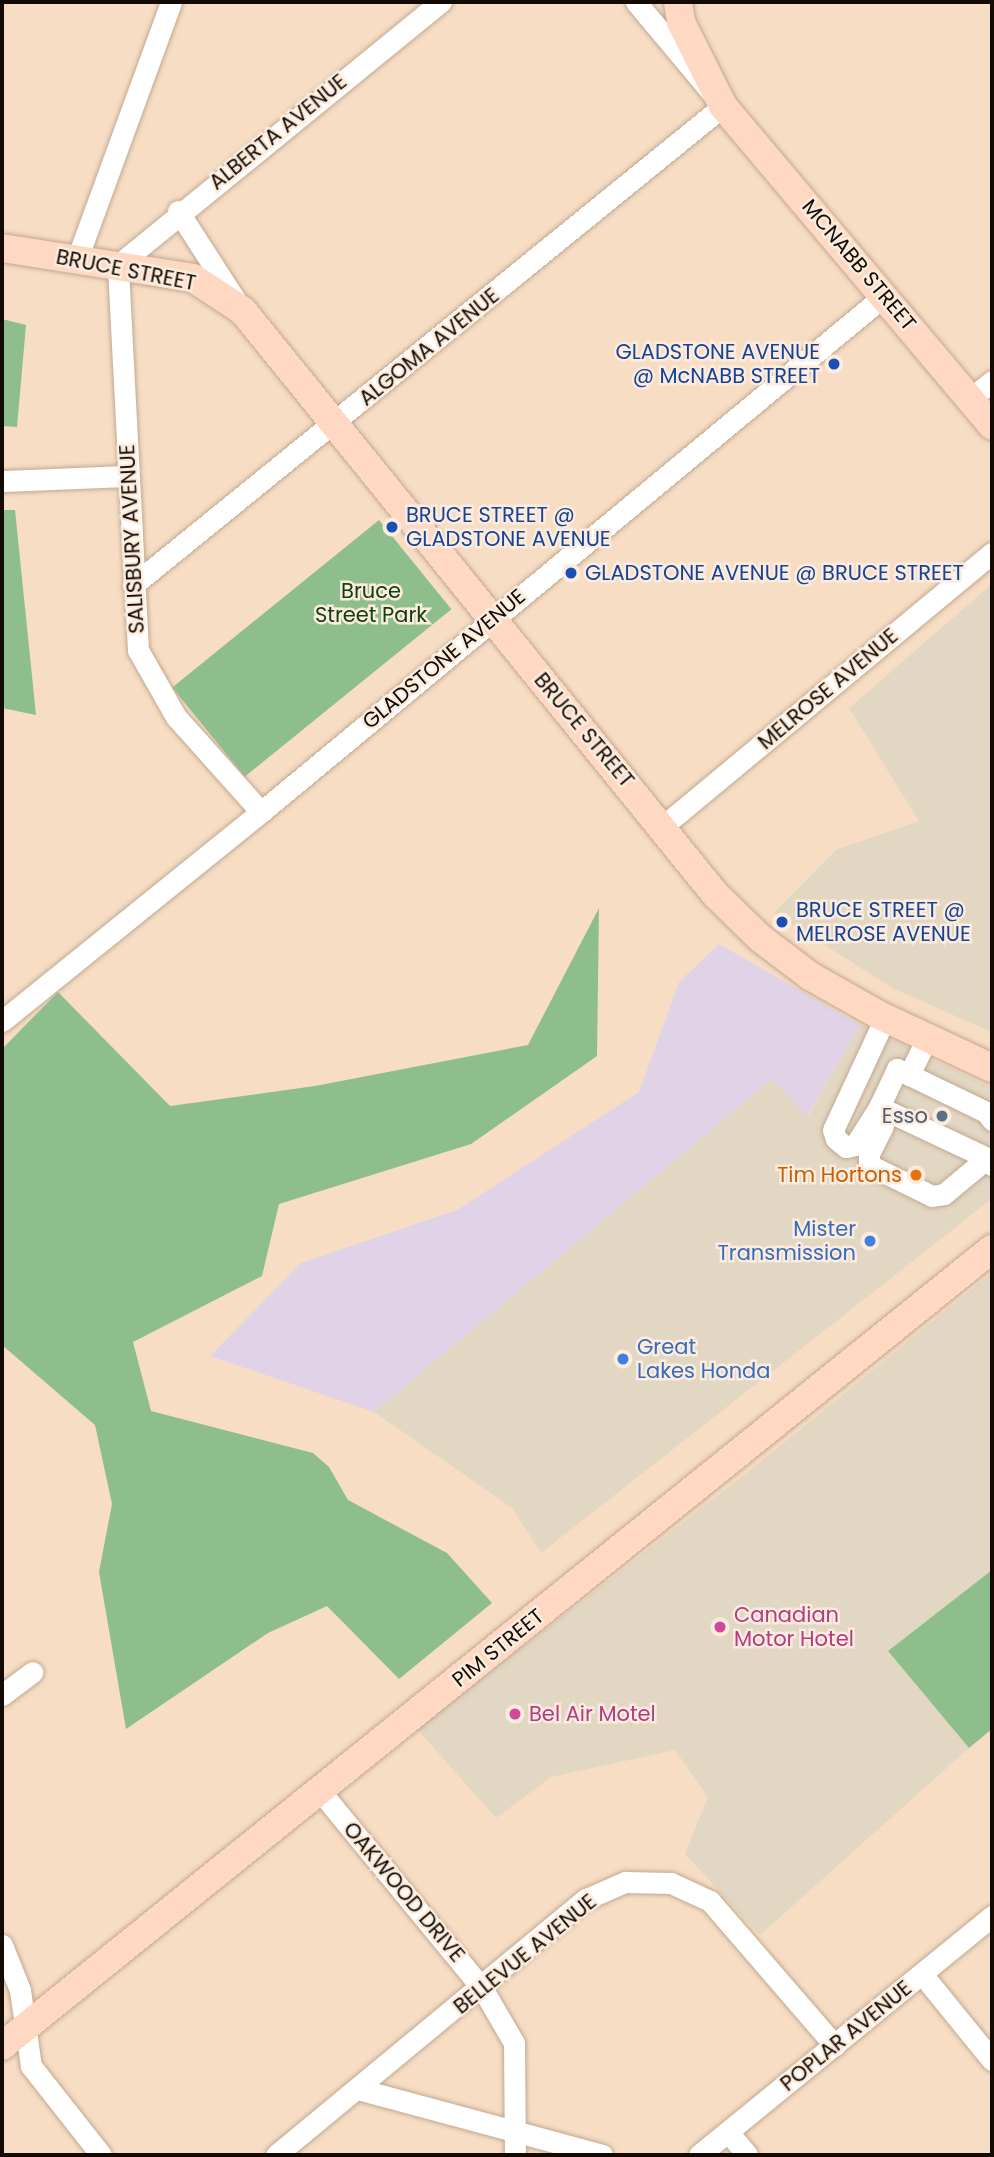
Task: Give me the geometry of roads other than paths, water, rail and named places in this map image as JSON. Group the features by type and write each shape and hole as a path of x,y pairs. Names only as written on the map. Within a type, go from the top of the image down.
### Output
{"main road":[{"name":"MCNABB STREET","path":"678,2 681,22 723,106 885,295 992,426"},
{"name":"BRUCE STREET","path":"2,248 192,278 243,311 663,826 715,894 760,938 810,976 885,1018 992,1068"},
{"name":"PIM STREET","path":"2,2046 992,1249"}],"street":[{"path":"76,259 171,2"},
{"name":"ALBERTA AVENUE","path":"118,265 178,212 441,2"},
{"name":"MCNABB STREET","path":"636,2 723,106"},
{"name":"ALGOMA AVENUE","path":"133,584 335,424 723,106"},
{"name":"BRUCE STREET","path":"178,212 243,311"},
{"name":"SALISBURY AVENUE","path":"118,265 138,650 176,717 261,813"},
{"name":"GLADSTONE AVENUE","path":"3,1018 261,813 885,295"},
{"path":"970,399 992,381"},
{"path":"2,481 128,476"},
{"name":"MELROSE AVENUE","path":"663,826 992,553"},
{"path":"885,1018 867,1049 834,1134 851,1148 885,1109"},
{"path":"909,1075 928,1038"},
{"path":"992,1120 986,1112 897,1069 868,1157 869,1165 881,1175 940,1196 985,1159 992,1126"},
{"path":"840,1119 885,1109 985,1159"},
{"path":"2,1695 32,1672"},
{"name":"OAKWOOD DRIVE","path":"320,1791 482,1988 514,2043 512,2131 515,2155"},
{"name":"BELLEVUE AVENUE","path":"276,2155 482,1988 586,1899 625,1882 671,1883 710,1901 835,2046"},
{"name":"POPLAR AVENUE","path":"699,2155 992,1916"},
{"path":"2,1945 20,1990 31,2066 101,2155"},
{"path":"922,1974 992,2060"},
{"path":"358,2089 602,2155"},
{"path":"728,2132 747,2155"}],"place":[{"name":"GLADSTONE AVENUE @ McNABB STREET","path":"834,364"},
{"name":"BRUCE STREET @ GLADSTONE AVENUE","path":"392,527"},
{"name":"GLADSTONE AVENUE @ BRUCE STREET","path":"571,573"},
{"name":"BRUCE STREET @ MELROSE AVENUE","path":"782,922"},
{"name":"Esso","path":"942,1116"},
{"name":"Tim Hortons","path":"916,1175"},
{"name":"Mister Transmission","path":"870,1241"},
{"name":"Great Lakes Honda","path":"623,1359"},
{"name":"Canadian Motor Hotel","path":"720,1627"},
{"name":"Bel Air Motel","path":"515,1714"}],"park label":[{"name":"Bruce Street Park","path":"371,603"}]}
